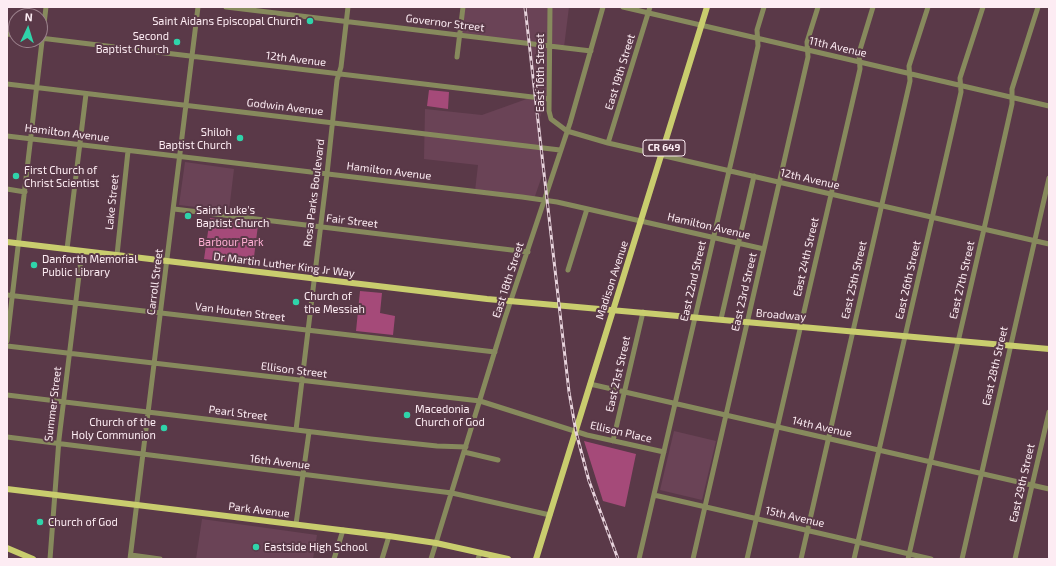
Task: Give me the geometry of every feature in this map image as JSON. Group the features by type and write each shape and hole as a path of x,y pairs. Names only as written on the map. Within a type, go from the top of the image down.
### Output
{"main road":[{"name":"Madison Avenue","path":"536,559 708,7"},
{"name":"Dr Martin Luther King Jr Way","path":"7,242 511,301"},
{"name":"Broadway","path":"511,301 1049,349"},
{"name":"Park Avenue","path":"7,489 389,536 436,543 479,556 508,559"},
{"path":"7,548 32,559"}],"street":[{"name":"Carroll Street","path":"130,557 138,504 198,7"},
{"name":"Governor Street","path":"226,7 591,50"},
{"name":"Rosa Parks Boulevard","path":"296,430 338,74 341,67 348,7"},
{"path":"457,56 463,7"},
{"name":"East 16th Street","path":"550,7 549,99 551,119 567,131"},
{"name":"East 18th Street","path":"431,559 511,301 567,131 603,7"},
{"name":"11th Avenue","path":"623,7 1049,106"},
{"name":"East 19th Street","path":"608,143 650,7"},
{"name":"East 22nd Street","path":"639,559 758,46 757,30 764,7"},
{"name":"East 23rd Street","path":"693,559 808,57 807,42 818,7"},
{"name":"East 24th Street","path":"747,559 860,69 859,53 873,7"},
{"name":"East 25th Street","path":"800,559 910,81 909,66 928,7"},
{"name":"East 26th Street","path":"854,559 961,92 960,78 982,7"},
{"name":"East 27th Street","path":"909,557 984,229 1012,97 1012,89 1038,7"},
{"name":"12th Avenue","path":"48,39 549,99"},
{"path":"7,341 10,295 25,192 40,48"},
{"name":"Godwin Avenue","path":"7,84 560,150"},
{"path":"68,249 86,94"},
{"name":"12th Avenue","path":"567,131 608,143 1049,244"},
{"name":"Hamilton Avenue","path":"7,136 544,200 764,249"},
{"name":"Lake Street","path":"117,255 128,151"},
{"path":"721,319 754,176"},
{"name":"East 28th Street","path":"962,559 1049,178"},
{"path":"7,189 25,192"},
{"name":"Fair Street","path":"174,209 528,252"},
{"path":"568,270 587,209"},
{"name":"Summer Street","path":"50,559 59,444 82,251"},
{"name":"Van Houten Street","path":"10,295 495,352"},
{"name":"East 21st Street","path":"613,441 643,312"},
{"name":"Ellison Street","path":"7,346 480,401 575,431"},
{"name":"14th Avenue","path":"590,384 1049,489"},
{"name":"Pearl Street","path":"7,395 309,432 465,449"},
{"name":"East 29th Street","path":"1015,559 1049,412"},
{"name":"Ellison Place","path":"575,431 664,452"},
{"path":"296,524 309,432"},
{"name":"16th Avenue","path":"7,437 452,493 550,515"},
{"path":"465,449 498,460"},
{"name":"15th Avenue","path":"654,496 858,542 909,557 931,559"},
{"path":"334,559 343,530"},
{"path":"382,559 389,536"},
{"path":"130,557 160,559"}],"shaded area":[{"path":"463,7 569,7 564,47 551,45 548,98 538,122 544,170 534,199 475,191 478,165 424,159 425,109 482,115 535,96 530,43 459,34"},
{"path":"185,162 234,169 229,211 179,205"},
{"path":"674,431 716,441 702,500 660,490"},
{"name":"Eastside High School","path":"202,519 317,535 313,559 196,559"}],"green space":[{"path":"429,90 449,92 448,109 427,106"},
{"name":"Barbour Park","path":"210,218 258,225 253,265 204,259"},
{"path":"360,291 382,293 380,313 395,316 393,335 356,331"},
{"path":"584,441 636,454 625,507 603,501"}],"railway":[{"path":"525,7 569,392 576,432 589,481 618,559"}],"place":[{"name":"Saint Aidans Episcopal Church","path":"310,21"},
{"name":"Second Baptist Church","path":"177,42"},
{"name":"Shiloh Baptist Church","path":"240,138"},
{"name":"First Church of Christ Scientist","path":"16,176"},
{"name":"Saint Luke's Baptist Church","path":"188,216"},
{"name":"Danforth Memorial Public Library","path":"34,265"},
{"name":"Church of the Messiah","path":"296,302"},
{"name":"Macedonia Church of God","path":"407,415"},
{"name":"Church of the Holy Communion","path":"164,428"},
{"name":"Church of God","path":"40,522"},
{"name":"Eastside High School","path":"256,547"}]}
